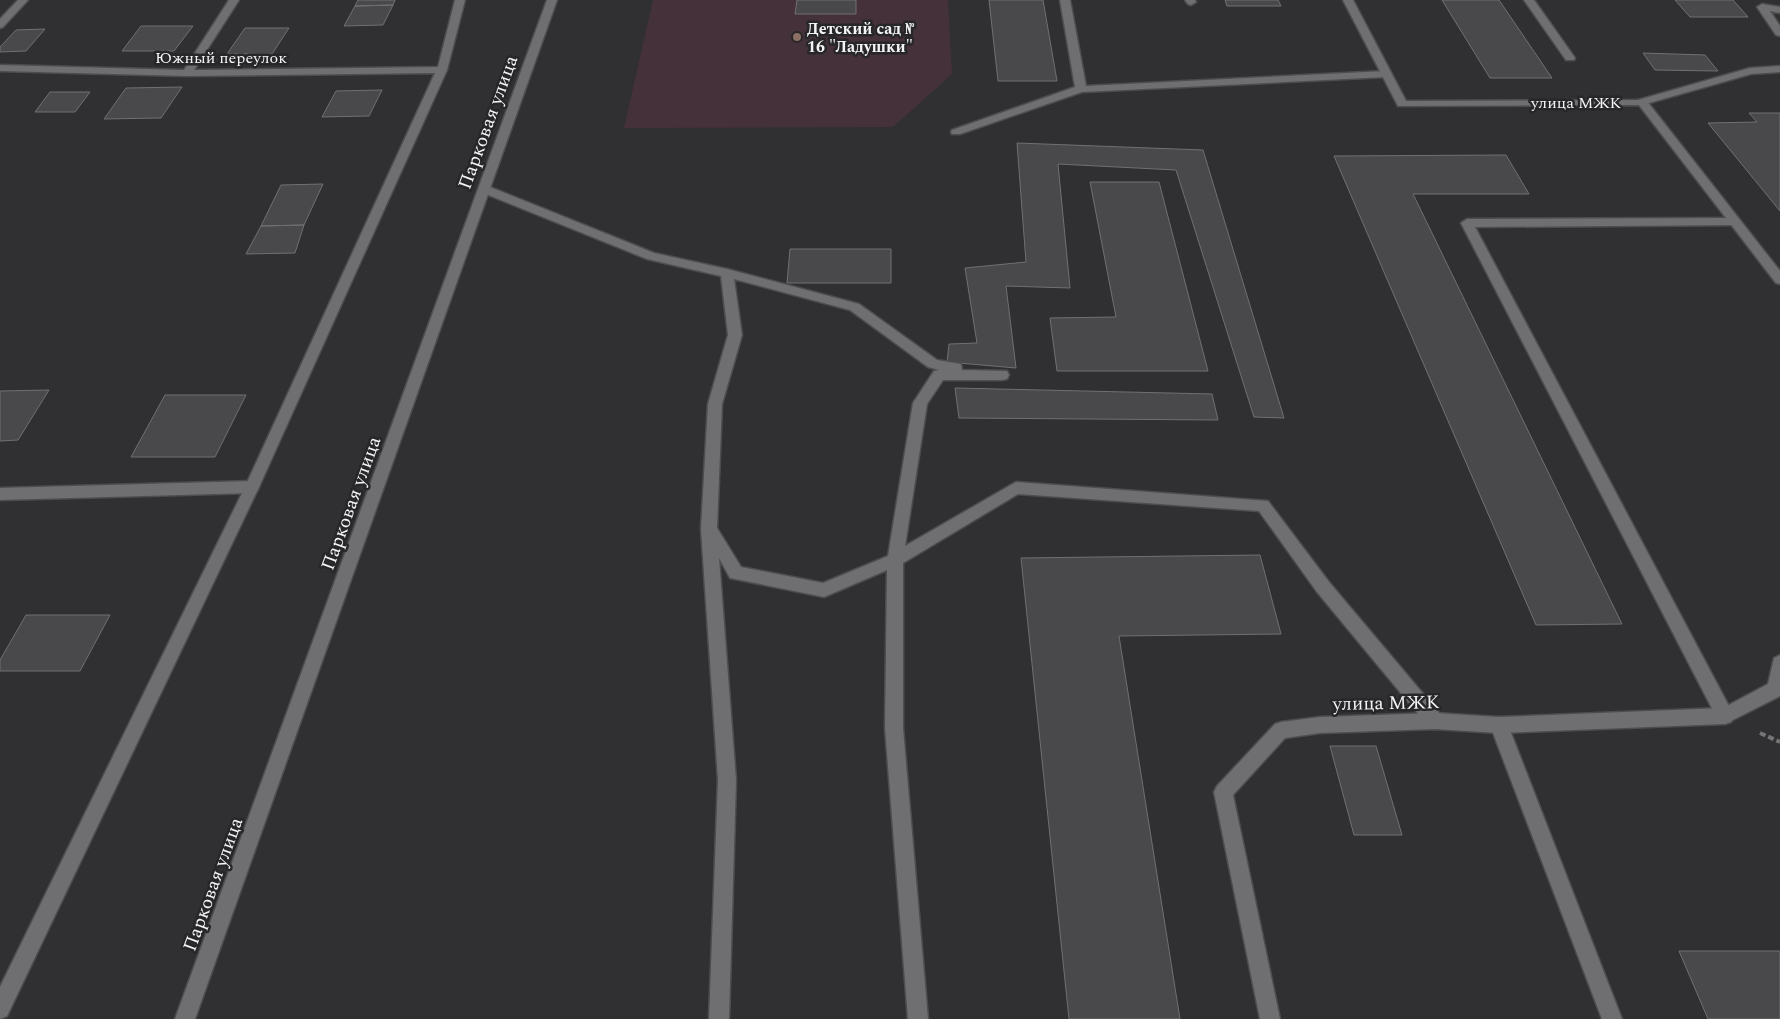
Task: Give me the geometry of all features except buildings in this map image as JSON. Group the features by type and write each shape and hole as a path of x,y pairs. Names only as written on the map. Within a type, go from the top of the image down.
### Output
{"street":[{"path":"0,25 23,0"},
{"path":"187,73 234,0"},
{"path":"0,1009 252,487 442,70 460,0"},
{"name":"Парковая улица","path":"185,1019 552,0"},
{"path":"1064,0 1081,90"},
{"name":"улица МЖК","path":"1348,0 1402,104 1642,102 1780,280"},
{"path":"1529,0 1570,58"},
{"path":"1758,4 1780,10"},
{"path":"1758,4 1780,33"},
{"name":"Южный переулок","path":"0,68 187,73 442,70"},
{"path":"1642,102 1750,72 1780,69"},
{"path":"956,132 1081,90 1386,74"},
{"path":"485,188 651,256 728,273 854,307 933,364 1002,375 939,375 920,403 895,560 894,728 918,1019"},
{"path":"1725,716 1467,223 1735,222"},
{"path":"719,1019 727,780 709,529 715,404 735,335 728,273"},
{"path":"0,494 252,487"},
{"path":"709,529 736,573 824,590 895,560 1016,488 1263,505 1323,587 1435,721"},
{"name":"улица МЖК","path":"1270,1019 1223,792 1281,730 1320,725 1435,721 1499,725 1725,716 1776,689 1780,663"},
{"path":"1499,725 1612,1019"}],"shaded area":[{"name":"Детский сад № 16 \"Ладушки\"","path":"653,0 948,0 952,74 893,127 624,128"}],"place":[{"name":"Детский сад № 16 \"Ладушки\"","path":"797,37"}]}
